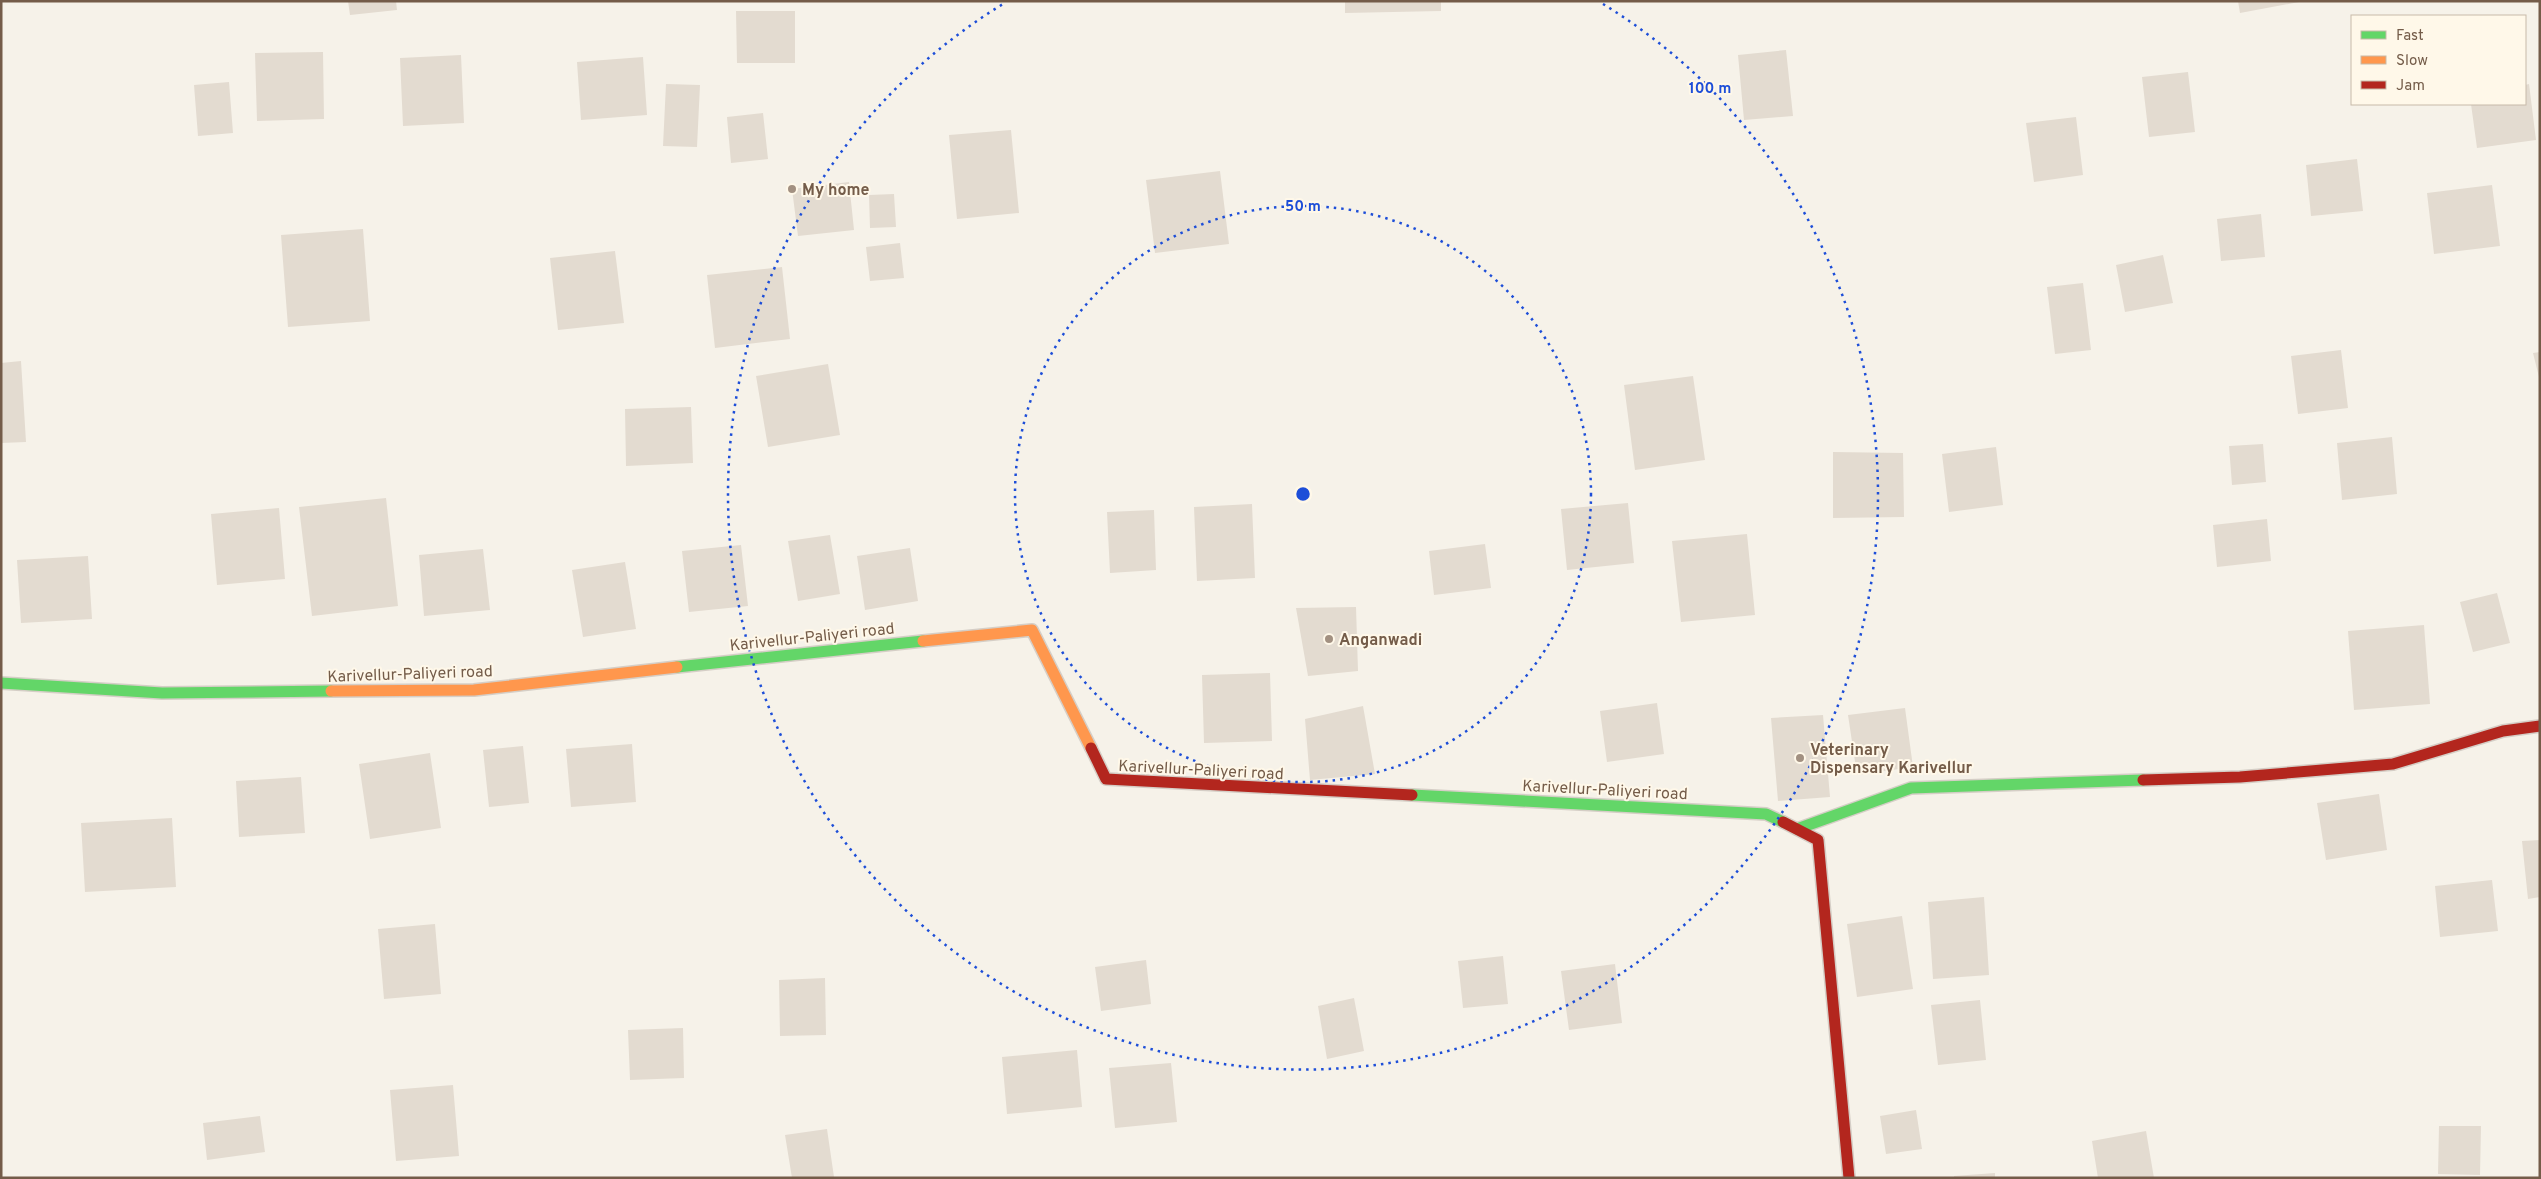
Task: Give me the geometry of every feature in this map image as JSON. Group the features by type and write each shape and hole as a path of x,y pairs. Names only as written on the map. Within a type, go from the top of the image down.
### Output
{"street":[{"name":"Karivellur-Paliyeri road","path":"1,683 162,693 474,690 752,658 1032,630 1106,779 1766,814 1818,840 1850,1178"},
{"path":"1797,829 1911,788 2240,778 2383,765 2504,731 2540,726"}],"building":[{"path":"348,1 396,1 397,10 350,15"},
{"path":"1345,1 1441,1 1441,11 1345,13"},
{"path":"2238,1 2299,1 2299,2 2240,13"},
{"path":"736,11 795,11 795,63 737,63"},
{"path":"1786,50 1793,116 1744,120 1738,55"},
{"path":"323,52 324,119 257,121 255,53"},
{"path":"461,55 464,123 403,126 400,58"},
{"path":"643,57 647,115 581,120 577,62"},
{"path":"2188,72 2195,132 2149,137 2142,77"},
{"path":"229,82 233,133 198,136 194,85"},
{"path":"666,84 700,85 697,147 663,146"},
{"path":"2529,84 2536,140 2477,148 2471,105 2526,105 2526,85"},
{"path":"763,113 768,159 731,163 727,117"},
{"path":"2076,117 2083,175 2034,182 2026,123"},
{"path":"1011,130 1019,213 957,219 949,135"},
{"path":"2357,159 2363,211 2311,216 2306,165"},
{"path":"1220,171 1229,244 1155,253 1146,180"},
{"path":"849,182 854,230 798,236 792,189"},
{"path":"2492,185 2500,246 2434,254 2427,193"},
{"path":"894,194 896,227 870,228 869,195"},
{"path":"2261,214 2265,257 2221,261 2217,219"},
{"path":"363,229 370,321 288,327 281,235"},
{"path":"900,243 904,278 870,281 866,247"},
{"path":"615,251 624,323 558,330 550,258"},
{"path":"2163,255 2173,303 2125,312 2116,265"},
{"path":"782,267 790,339 715,348 707,275"},
{"path":"2083,283 2091,350 2055,354 2047,287"},
{"path":"2341,350 2348,408 2298,414 2291,356"},
{"path":"2540,352 2540,377 2539,377 2533,353"},
{"path":"21,361 26,442 1,443 1,363"},
{"path":"828,364 840,435 768,447 756,376"},
{"path":"1693,376 1705,460 1635,470 1624,385"},
{"path":"691,407 693,463 626,466 625,409"},
{"path":"2392,437 2397,494 2342,500 2337,443"},
{"path":"2263,444 2266,482 2232,485 2229,446"},
{"path":"1996,447 2003,505 1949,512 1942,454"},
{"path":"1833,452 1903,453 1904,517 1833,518"},
{"path":"386,498 398,606 312,616 299,507"},
{"path":"1628,503 1634,563 1567,570 1561,509"},
{"path":"1252,504 1255,578 1197,581 1194,507"},
{"path":"279,508 285,579 217,585 211,514"},
{"path":"1154,510 1156,570 1110,573 1107,512"},
{"path":"2267,519 2271,561 2217,567 2213,525"},
{"path":"1747,534 1755,615 1681,622 1672,541"},
{"path":"830,535 840,594 798,601 788,541"},
{"path":"1485,544 1491,588 1434,595 1429,551"},
{"path":"741,545 748,606 689,612 682,551"},
{"path":"910,548 918,601 865,610 857,556"},
{"path":"483,549 490,610 424,616 419,555"},
{"path":"88,556 92,619 21,623 17,560"},
{"path":"625,562 636,629 583,637 572,570"},
{"path":"2497,593 2510,643 2473,652 2460,602"},
{"name":"Anganwadi","path":"1356,607 1358,671 1308,676 1296,608"},
{"path":"2424,625 2430,704 2354,710 2348,631"},
{"path":"1270,673 1272,741 1204,743 1202,675"},
{"path":"1657,703 1664,754 1607,762 1600,711"},
{"path":"1363,706 1375,774 1310,780 1305,719"},
{"path":"1905,708 1913,767 1857,775 1848,715"},
{"name":"Veterinary Dispensary Karivellur","path":"1823,715 1830,797 1778,801 1771,718"},
{"path":"632,744 636,802 571,807 566,749"},
{"path":"523,746 529,803 489,807 483,750"},
{"path":"430,753 441,828 370,839 359,764"},
{"path":"301,777 305,833 239,837 236,781"},
{"path":"2379,794 2387,850 2326,860 2317,803"},
{"path":"172,818 176,887 85,892 81,823"},
{"path":"2540,840 2540,897 2528,899 2522,841"},
{"path":"2492,880 2498,931 2440,937 2435,886"},
{"path":"1984,897 1989,975 1933,979 1928,902"},
{"path":"1902,916 1913,989 1857,997 1847,924"},
{"path":"435,924 441,994 384,999 378,929"},
{"path":"1503,956 1508,1004 1463,1008 1458,961"},
{"path":"1146,960 1151,1004 1101,1011 1095,967"},
{"path":"1615,964 1622,1023 1569,1030 1561,971"},
{"path":"825,978 826,1035 780,1036 779,980"},
{"path":"1354,998 1364,1051 1327,1059 1318,1006"},
{"path":"1980,1000 1986,1060 1938,1065 1931,1005"},
{"path":"683,1028 684,1078 630,1080 628,1030"},
{"path":"1077,1050 1082,1107 1007,1114 1002,1057"},
{"path":"1171,1063 1177,1122 1115,1128 1109,1068"},
{"path":"453,1085 459,1156 396,1161 390,1090"},
{"path":"1916,1110 1922,1149 1886,1154 1880,1116"},
{"path":"260,1116 265,1152 207,1160 203,1123"},
{"path":"2439,1126 2481,1126 2480,1175 2438,1174"},
{"path":"827,1129 834,1177 792,1178 785,1135"},
{"path":"2146,1131 2154,1178 2098,1178 2092,1141"},
{"path":"1995,1173 1995,1178 1954,1178 1954,1176"}],"traffic: fast":[{"path":"677,667 923,641"},
{"path":"1,683 162,693 331,691"},
{"path":"1797,829 1911,788 2143,780"},
{"path":"1412,795 1766,814 1783,822"}],"traffic: slow":[{"path":"923,641 1032,630 1091,748"},
{"path":"331,691 474,690 677,667"}],"traffic: jam":[{"path":"2143,780 2240,777 2393,764 2503,731 2540,726"},
{"path":"1091,748 1106,779 1412,795"},
{"path":"1783,822 1818,840 1849,1178"}],"place":[{"name":"My home","path":"792,189"},
{"name":"Anganwadi","path":"1329,639"},
{"name":"Veterinary Dispensary Karivellur","path":"1800,758"}]}
